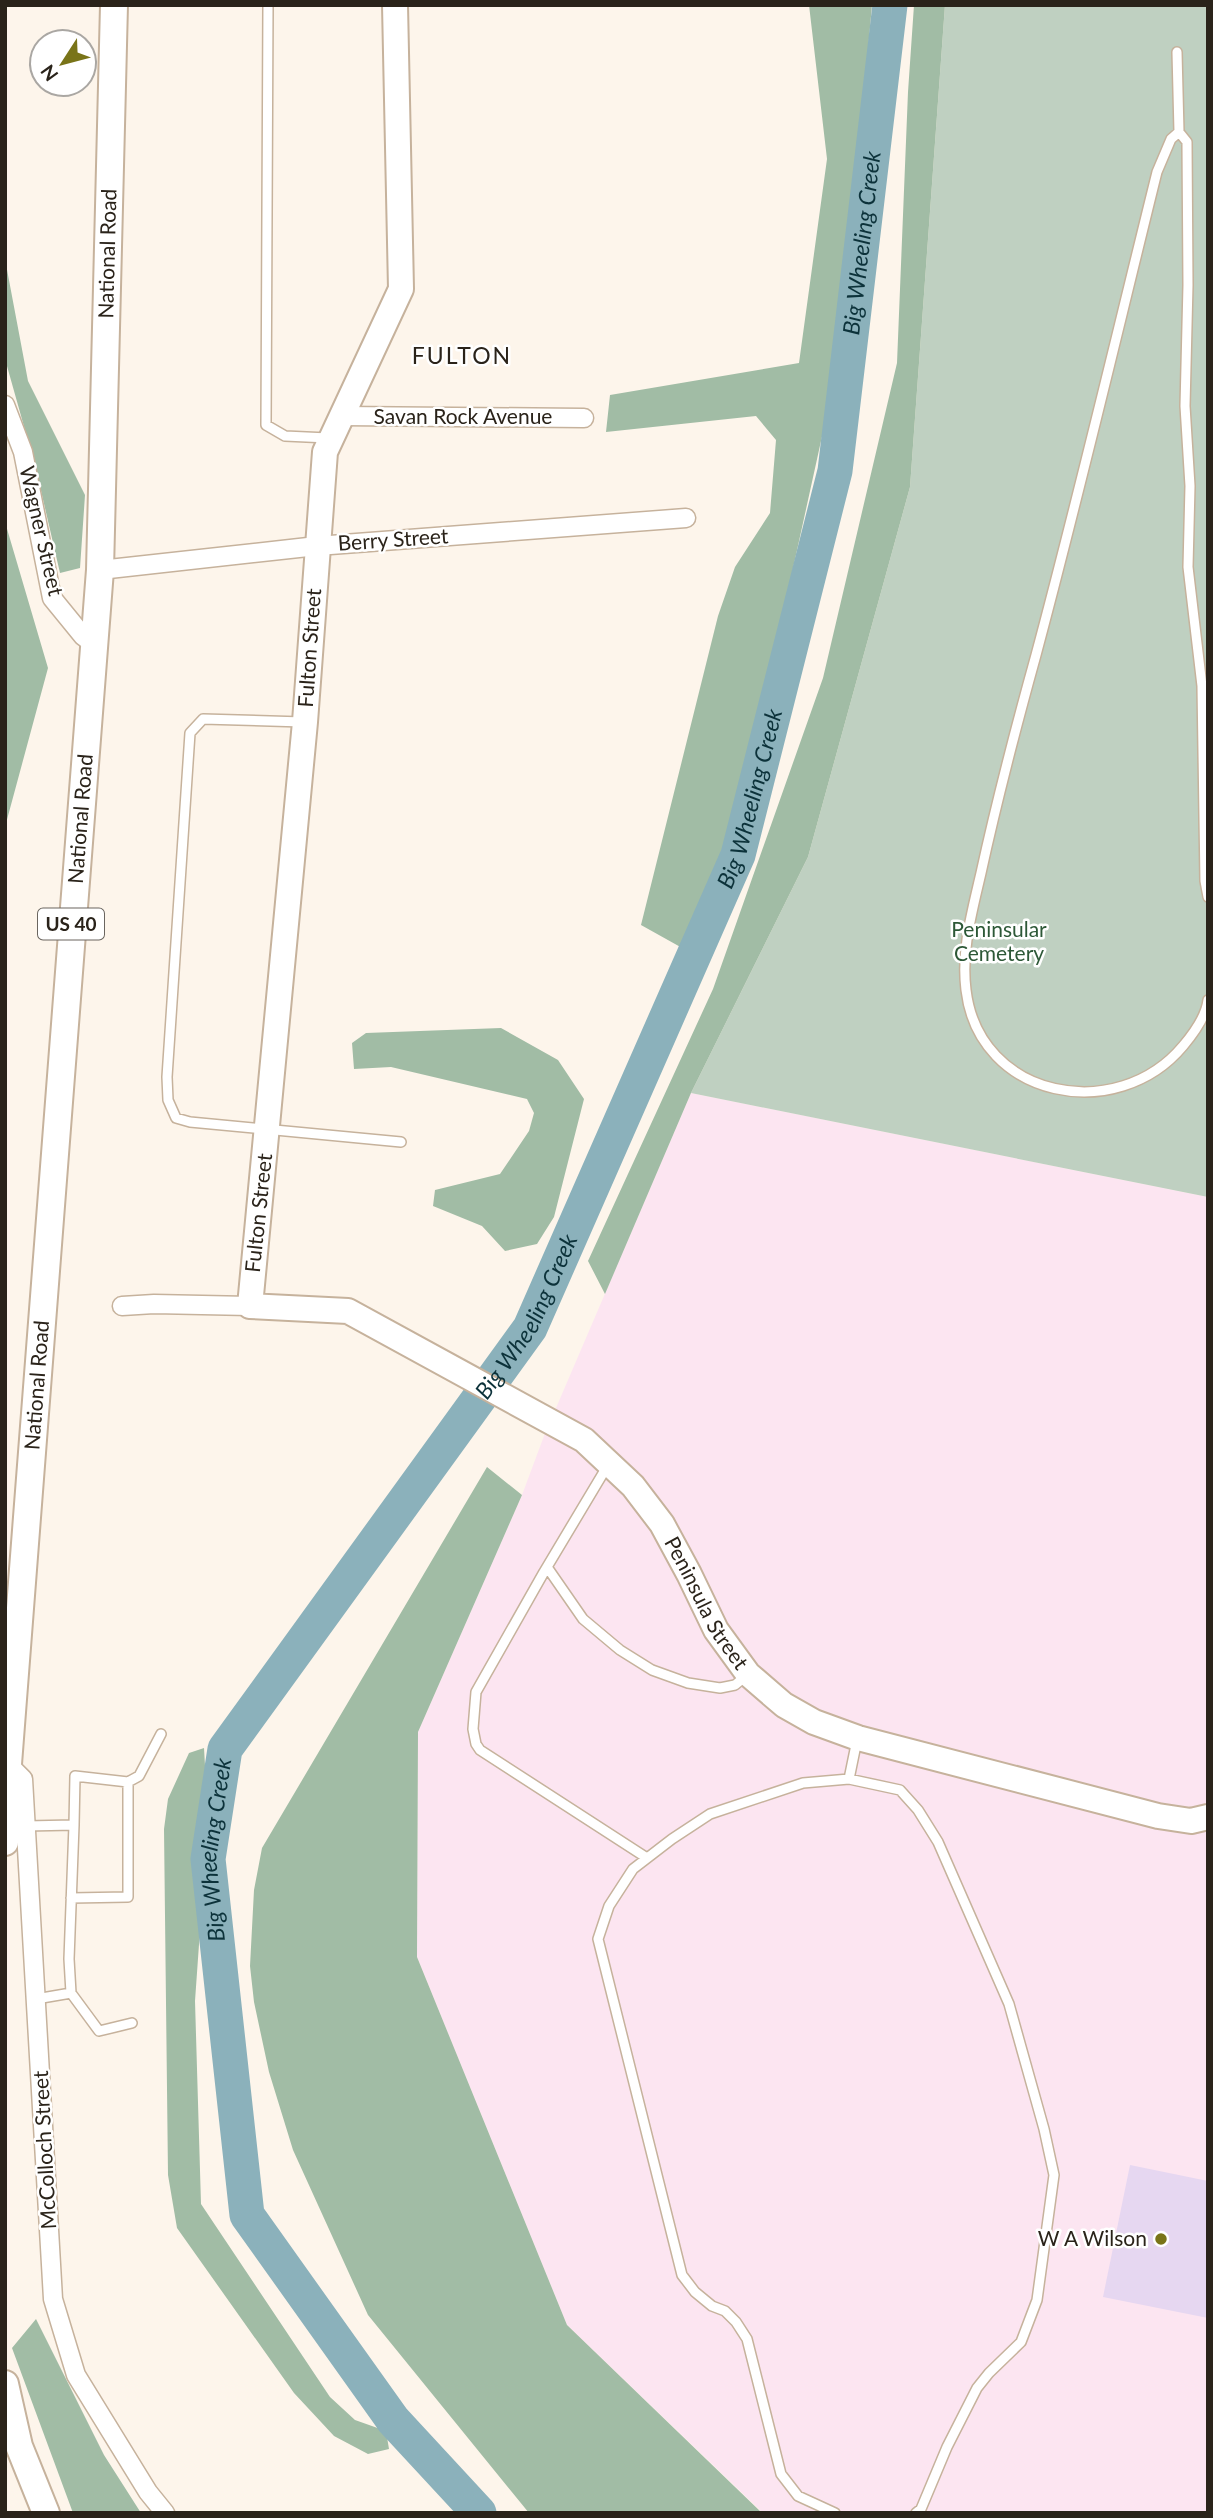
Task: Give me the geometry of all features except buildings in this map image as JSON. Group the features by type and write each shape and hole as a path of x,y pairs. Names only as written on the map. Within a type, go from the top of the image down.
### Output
{"main road":[{"name":"National Road","path":"15,1834 8,1763 100,570 114,5"},
{"path":"5,2384 19,2446 46,2513"}],"street":[{"name":"Fulton Street","path":"250,1306 305,722 326,452 401,289 395,5"},
{"name":"Wagner Street","path":"5,405 23,452 52,598 83,636 95,645"},
{"name":"Savan Rock Avenue","path":"337,427 584,418"},
{"name":"Berry Street","path":"100,570 317,546 686,518"},
{"path":"122,1306 250,1306"},
{"name":"Peninsula Street","path":"250,1306 348,1311 584,1440 633,1486 662,1524 716,1630 748,1674 784,1705 814,1722 858,1738 1158,1816 1191,1821 1208,1817"},
{"name":"McColloch Street","path":"15,1834 36,1999 53,2299 76,2375 148,2492 165,2513"}],"lane":[{"path":"268,5 266,425 285,436 337,427"},
{"path":"1177,52 1179,132 1187,142 1185,406 1190,485 1188,566 1202,686 1205,881 1208,897"},
{"path":"1179,132 1171,139 1157,172 1051,599 995,807 965,944 966,990 974,1025 995,1055 1024,1078 1055,1090 1089,1093 1121,1087 1150,1075 1173,1057 1191,1036 1206,1010 1208,1000"},
{"path":"305,722 203,719 190,733 167,1077 168,1100 176,1118 190,1122 401,1142"},
{"path":"609,1464 476,1692 473,1729 480,1750 647,1858"},
{"path":"547,1567 583,1619 620,1650 652,1670 688,1683 720,1688 735,1685 748,1674"},
{"path":"132,2023 99,2031 71,1993 69,1959 75,1776 128,1782 139,1776 161,1734"},
{"path":"849,1779 858,1738"},
{"path":"835,2513 798,2496 781,2474 747,2339 737,2322 695,2292 682,2275 598,1939 609,1906 633,1869 710,1814 803,1783 849,1779 901,1790 918,1810 938,1842 1009,2004 1054,2175 1037,2300 1021,2342 977,2388 947,2447 921,2509 916,2513"},
{"path":"71,1898 128,1897 128,1782"},
{"path":"15,1834 74,1825"},
{"path":"36,1999 71,1993"}],"shaded area":[{"path":"691,1093 1208,1197 1208,2513 763,2513 567,2325 417,1957 418,1732 522,1495 544,1436"}],"green space":[{"path":"809,5 872,5 841,350 741,805 684,949 641,925 718,616 735,567 770,513 776,440 756,416 606,432 610,395 799,363 827,159"},
{"path":"914,5 945,5 910,487 808,857 691,1093 605,1294 588,1261 713,989 823,678 897,363"},
{"name":"Peninsular Cemetery","path":"945,5 1208,5 1208,1197 691,1093 808,857 910,487"},
{"path":"5,259 28,381 85,495 80,568 60,573 36,469 5,359"},
{"path":"5,522 48,668 5,827"},
{"path":"501,1028 558,1060 584,1099 554,1217 537,1244 505,1251 482,1226 433,1206 435,1190 500,1174 529,1131 534,1113 527,1099 391,1067 354,1069 352,1043 366,1033"},
{"path":"487,1467 522,1495 418,1732 417,1957 567,2325 762,2513 529,2513 368,2315 293,2150 269,2072 254,2002 250,1966 254,1890 262,1848"},
{"path":"204,1748 208,1817 195,2001 201,2204 330,2397 355,2420 386,2431 389,2449 368,2454 334,2436 294,2393 177,2228 168,2175 164,1829 168,1799 189,1753"},
{"path":"36,2319 104,2455 141,2513 73,2513 12,2348"}],"waterway":[{"name":"Big Wheeling Creek","path":"479,2513 393,2420 247,2215 208,1859 225,1749 530,1328 738,855 835,471 890,5"}],"place":[{"name":"W A Wilson","path":"1161,2239"}],"district":[{"name":"FULTON","path":"462,356"}]}
